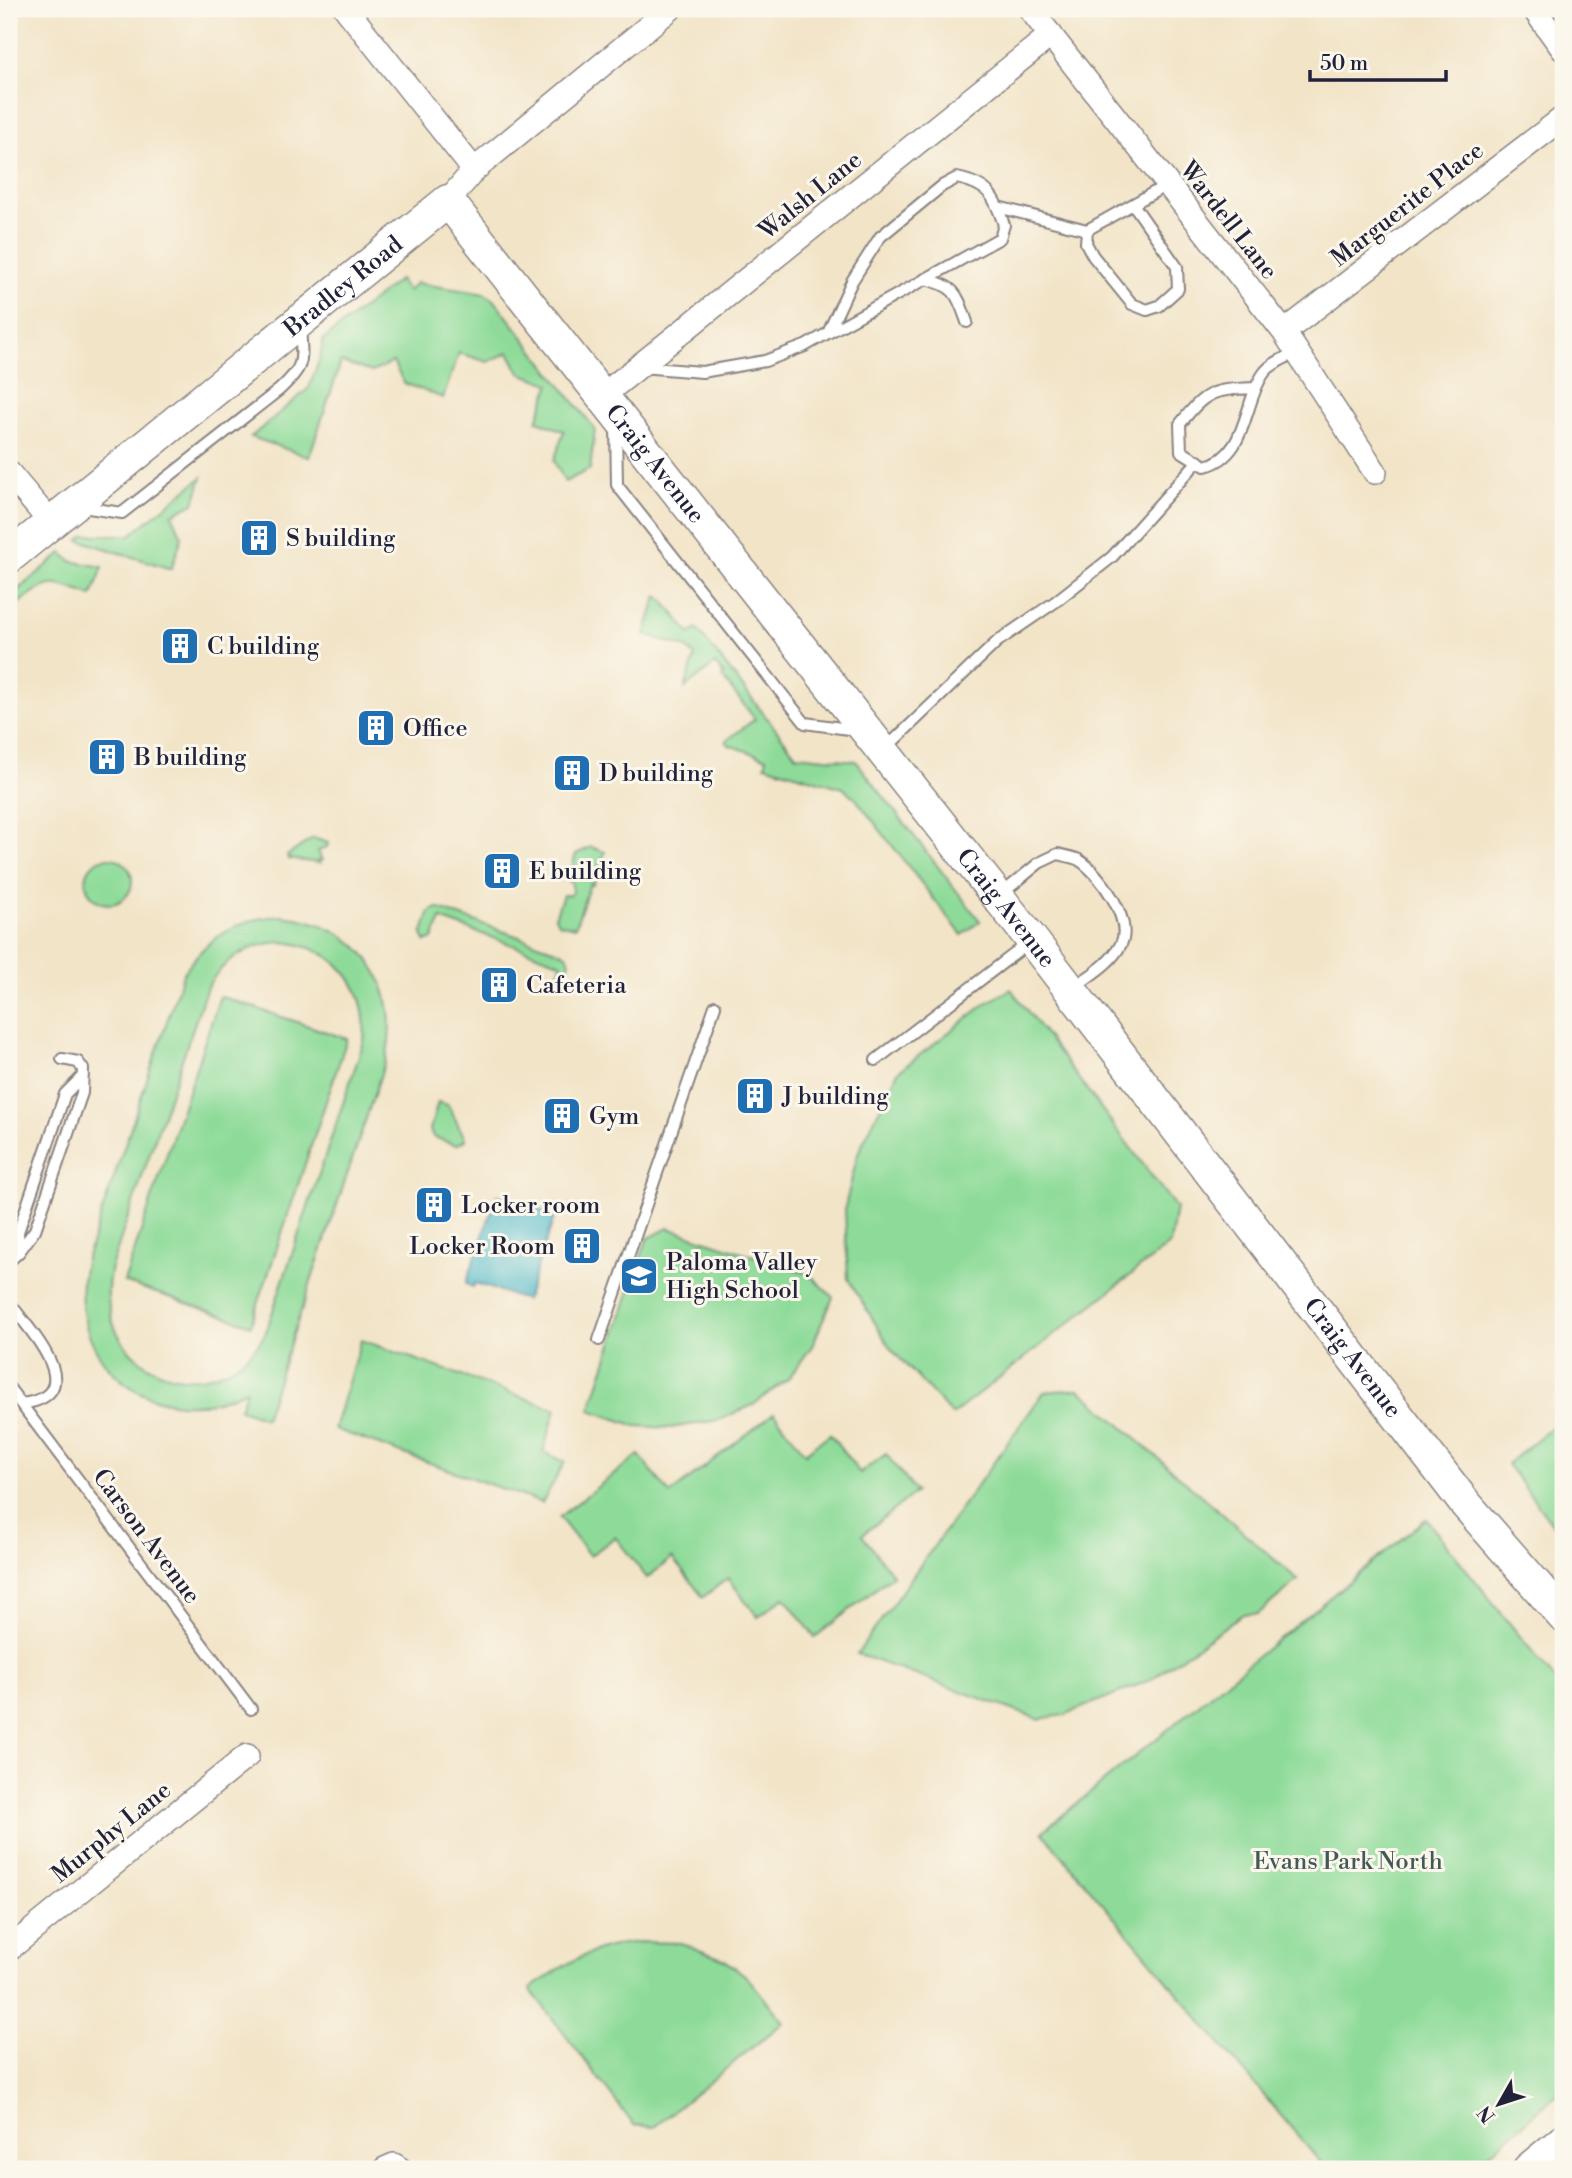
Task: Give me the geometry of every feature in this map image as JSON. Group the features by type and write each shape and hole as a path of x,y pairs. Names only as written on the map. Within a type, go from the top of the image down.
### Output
{"street":[{"path":"346,9 474,170"},
{"name":"Bradley Road","path":"9,556 448,201 474,170 670,9"},
{"name":"Wardell Lane","path":"1030,9 1284,332 1375,472"},
{"path":"1534,9 1563,49"},
{"name":"Walsh Lane","path":"609,404 638,367 1051,35"},
{"name":"Marguerite Place","path":"1284,332 1563,118"},
{"name":"Craig Avenue","path":"448,201 1032,940 1464,1502 1563,1616"},
{"path":"9,472 61,514"},
{"name":"Murphy Lane","path":"10,1944 247,1755"},
{"path":"1529,2169 1563,2141"},
{"path":"385,2169 394,2165 400,2169"}],"lane":[{"path":"1558,9 1563,15"},
{"path":"638,367 702,372 765,361 805,346 828,334 1000,238 1004,225 990,192 975,182 957,178 942,186 880,237 852,281 828,334"},
{"path":"998,207 1087,230 1166,183"},
{"path":"1087,230 1086,243 1093,256 1132,304 1147,310 1159,306 1178,289 1177,267 1132,204"},
{"path":"925,279 944,283 957,296 967,322"},
{"path":"1255,388 1222,390 1200,400 1180,424 1181,451 1205,466 1215,463 1239,439 1255,388 1266,369 1296,352"},
{"path":"609,404 617,485 804,723 875,741 998,640 1055,602 1112,557 1198,461"},
{"path":"998,897 1039,863 1058,854 1079,860 1106,888 1122,916 1122,942 1107,964 1070,990"},
{"path":"876,1060 1032,940"},
{"path":"599,1340 715,1006"},
{"path":"9,1261 35,1230 82,1093 83,1069 78,1062 62,1059"},
{"path":"19,1252 18,1232 65,1094 83,1076"},
{"path":"9,1301 48,1356 55,1373 55,1381 47,1396 37,1402 21,1404"},
{"name":"Carson Avenue","path":"9,1388 251,1709"}],"green space":[{"path":"399,280 408,291 416,283 485,294 495,301 595,429 590,469 565,482 554,461 564,431 537,421 550,384 520,373 509,352 488,362 459,353 443,398 404,383 393,362 372,372 341,362 309,457 251,437 309,388 320,358 323,340"},
{"path":"202,477 194,503 172,514 182,537 171,569 79,540 85,535 130,535"},
{"path":"62,553 71,561 103,567 92,596 65,587 48,585 9,610 9,597"},
{"path":"657,596 690,634 697,629 796,755 856,761 980,921 962,935 855,798 843,788 765,765 767,758 729,745 726,741 755,719 715,664 685,688 695,656 687,648 645,634"},
{"path":"313,838 328,843 327,847 318,851 322,860 318,860 320,863 288,859 287,856"},
{"path":"591,847 605,852 575,927 558,923 555,917 563,895 570,895 572,892 572,883 568,880 576,854"},
{"path":"109,858 125,865 132,881 125,897 109,904 93,897 86,881 93,865"},
{"path":"437,908 567,954 570,962 565,974 558,972 562,963 441,919 433,939 426,942 422,935 430,911"},
{"path":"282,916 310,921 334,931 355,945 371,963 382,984 388,1008 390,1034 385,1062 265,1418 240,1409 246,1390 211,1402 178,1404 147,1396 121,1380 100,1357 87,1328 82,1295 86,1259 183,974 213,940 238,925","holes":["270,943 302,945 319,952 346,973 361,1003 364,1041 265,1334 242,1361 214,1375 186,1378 158,1371 135,1356 117,1332 108,1302 111,1267 207,987 222,968 248,950"]},
{"path":"1011,989 1176,1208 1170,1244 952,1415 891,1349 848,1279 845,1207 858,1153 898,1072 985,1004"},
{"path":"220,996 347,1039 251,1325 124,1282"},
{"path":"438,1102 448,1105 466,1140 456,1145 433,1137 430,1130"},
{"path":"668,1228 809,1274 833,1297 812,1346 788,1379 753,1405 719,1420 670,1428 636,1426 590,1410 647,1239"},
{"path":"361,1340 556,1409 543,1452 565,1462 542,1503 334,1429"},
{"path":"1079,1389 1298,1580 1258,1614 1243,1614 1150,1680 1064,1715 1038,1719 857,1654 1044,1392"},
{"path":"774,1413 805,1453 830,1434 860,1473 886,1454 916,1492 862,1535 893,1575 815,1637 784,1597 758,1617 728,1578 703,1597 672,1558 647,1578 615,1537 590,1556 559,1517 639,1455 670,1494"},
{"path":"1563,1418 1563,1538 1507,1464"},
{"name":"Evans Park North","path":"1426,1519 1563,1690 1563,2089 1471,2169 1326,2169 1042,1832"},
{"path":"636,1942 681,1943 725,1960 747,1977 784,2022 654,2127 634,2125 530,1989 556,1971 592,1952"}],"water":[{"path":"497,1195 555,1215 526,1300 475,1283 473,1287 466,1284"}],"place":[{"name":"S building","path":"259,538"},
{"name":"C building","path":"180,646"},
{"name":"Office","path":"376,728"},
{"name":"B building","path":"107,757"},
{"name":"D building","path":"572,773"},
{"name":"E building","path":"502,871"},
{"name":"Cafeteria","path":"499,985"},
{"name":"J building","path":"755,1096"},
{"name":"Gym","path":"562,1116"},
{"name":"Locker room","path":"434,1205"},
{"name":"Locker Room","path":"582,1246"},
{"name":"Paloma Valley High School","path":"639,1276"}]}
